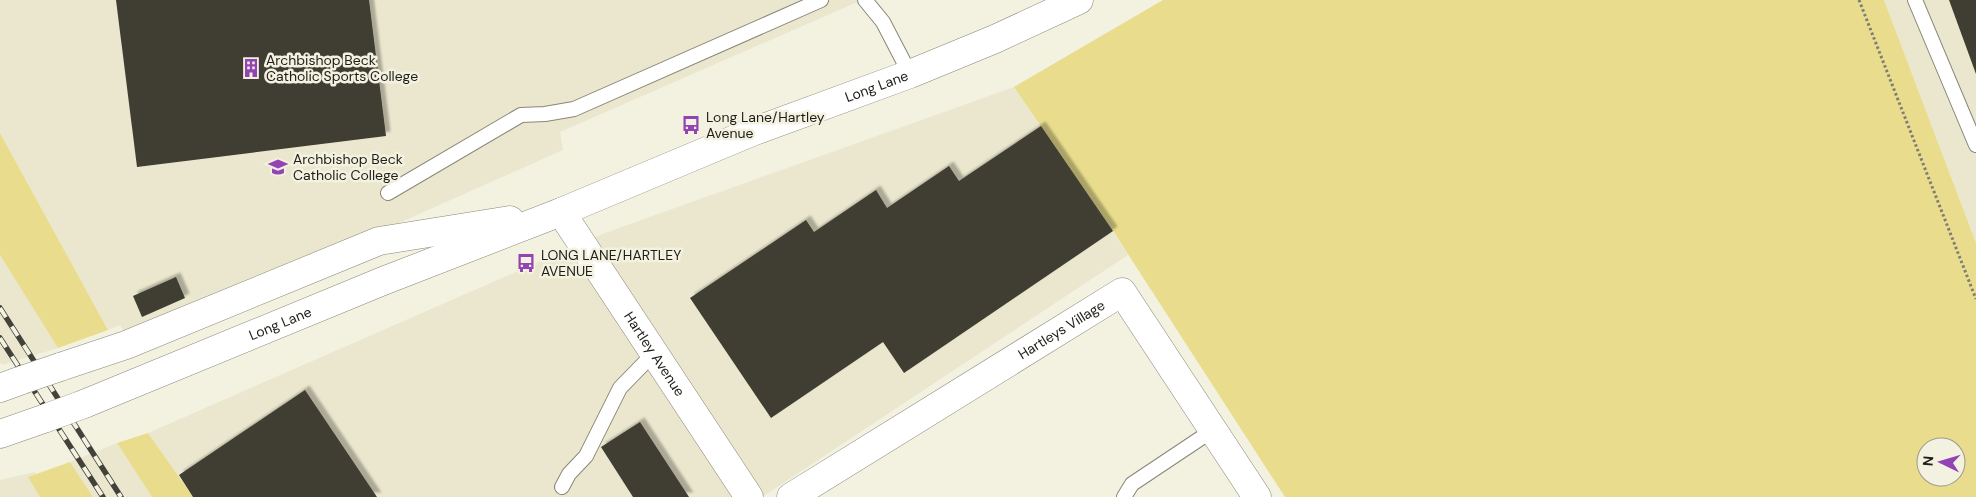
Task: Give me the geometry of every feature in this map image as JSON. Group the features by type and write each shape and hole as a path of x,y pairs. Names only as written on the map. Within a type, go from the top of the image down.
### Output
{"main road":[{"name":"Long Lane","path":"0,434 84,404 383,281 561,212 744,135 910,74 995,39 1079,0"},
{"name":"Long Lane","path":"11,384 126,345 379,241 561,212"},
{"name":"Hartley Avenue","path":"561,212 748,497"},
{"name":"Hartleys Village","path":"791,497 1122,292 1257,497"}],"lane":[{"path":"388,193 521,115 545,114 574,109 820,0"},
{"path":"865,0 883,22 910,74"},
{"path":"1915,0 1976,145"},
{"path":"562,487 569,474 586,456 620,388 654,353"},
{"path":"1124,497 1132,484 1213,430"}],"path":[{"path":"1859,0 1976,300"}],"shaded area":[{"name":"Archbishop Beck Catholic College","path":"0,0 862,0 560,132 563,150 131,342 120,325 108,330 0,133"},
{"path":"1163,0 1884,0 1976,243 1976,497 1285,497 1113,231 1014,87"},
{"path":"1884,0 1976,0 1976,243"},
{"path":"1014,87 1128,255 762,497 193,497 148,433 605,233"},
{"path":"0,133 108,330 58,348 0,255"},
{"path":"0,255 58,348 2,365 0,362"},
{"path":"148,433 193,497 152,497 117,443"},
{"path":"117,443 152,497 93,497 70,462"},
{"path":"70,462 93,497 40,497 28,477"},
{"path":"35,472 51,497 0,497 0,480"}],"building":[{"name":"Archbishop Beck Catholic Sports College","path":"116,0 369,0 386,136 137,167"},
{"path":"1949,0 1976,0 1976,74"},
{"path":"1041,126 1113,231 904,373 883,342 771,418 690,298 806,220 814,232 876,190 887,208 949,166 959,181"},
{"path":"176,277 185,298 142,317 133,296"},
{"path":"305,390 377,497 193,497 179,475"},
{"path":"640,422 689,497 633,497 601,447"}],"railway":[{"path":"0,308 121,497"},
{"path":"0,338 103,497"}],"place":[{"name":"Archbishop Beck Catholic Sports College","path":"251,68"},
{"name":"Long Lane/Hartley Avenue","path":"691,125"},
{"name":"Archbishop Beck Catholic College","path":"278,167"},
{"name":"LONG LANE/HARTLEY AVENUE","path":"526,263"}]}
